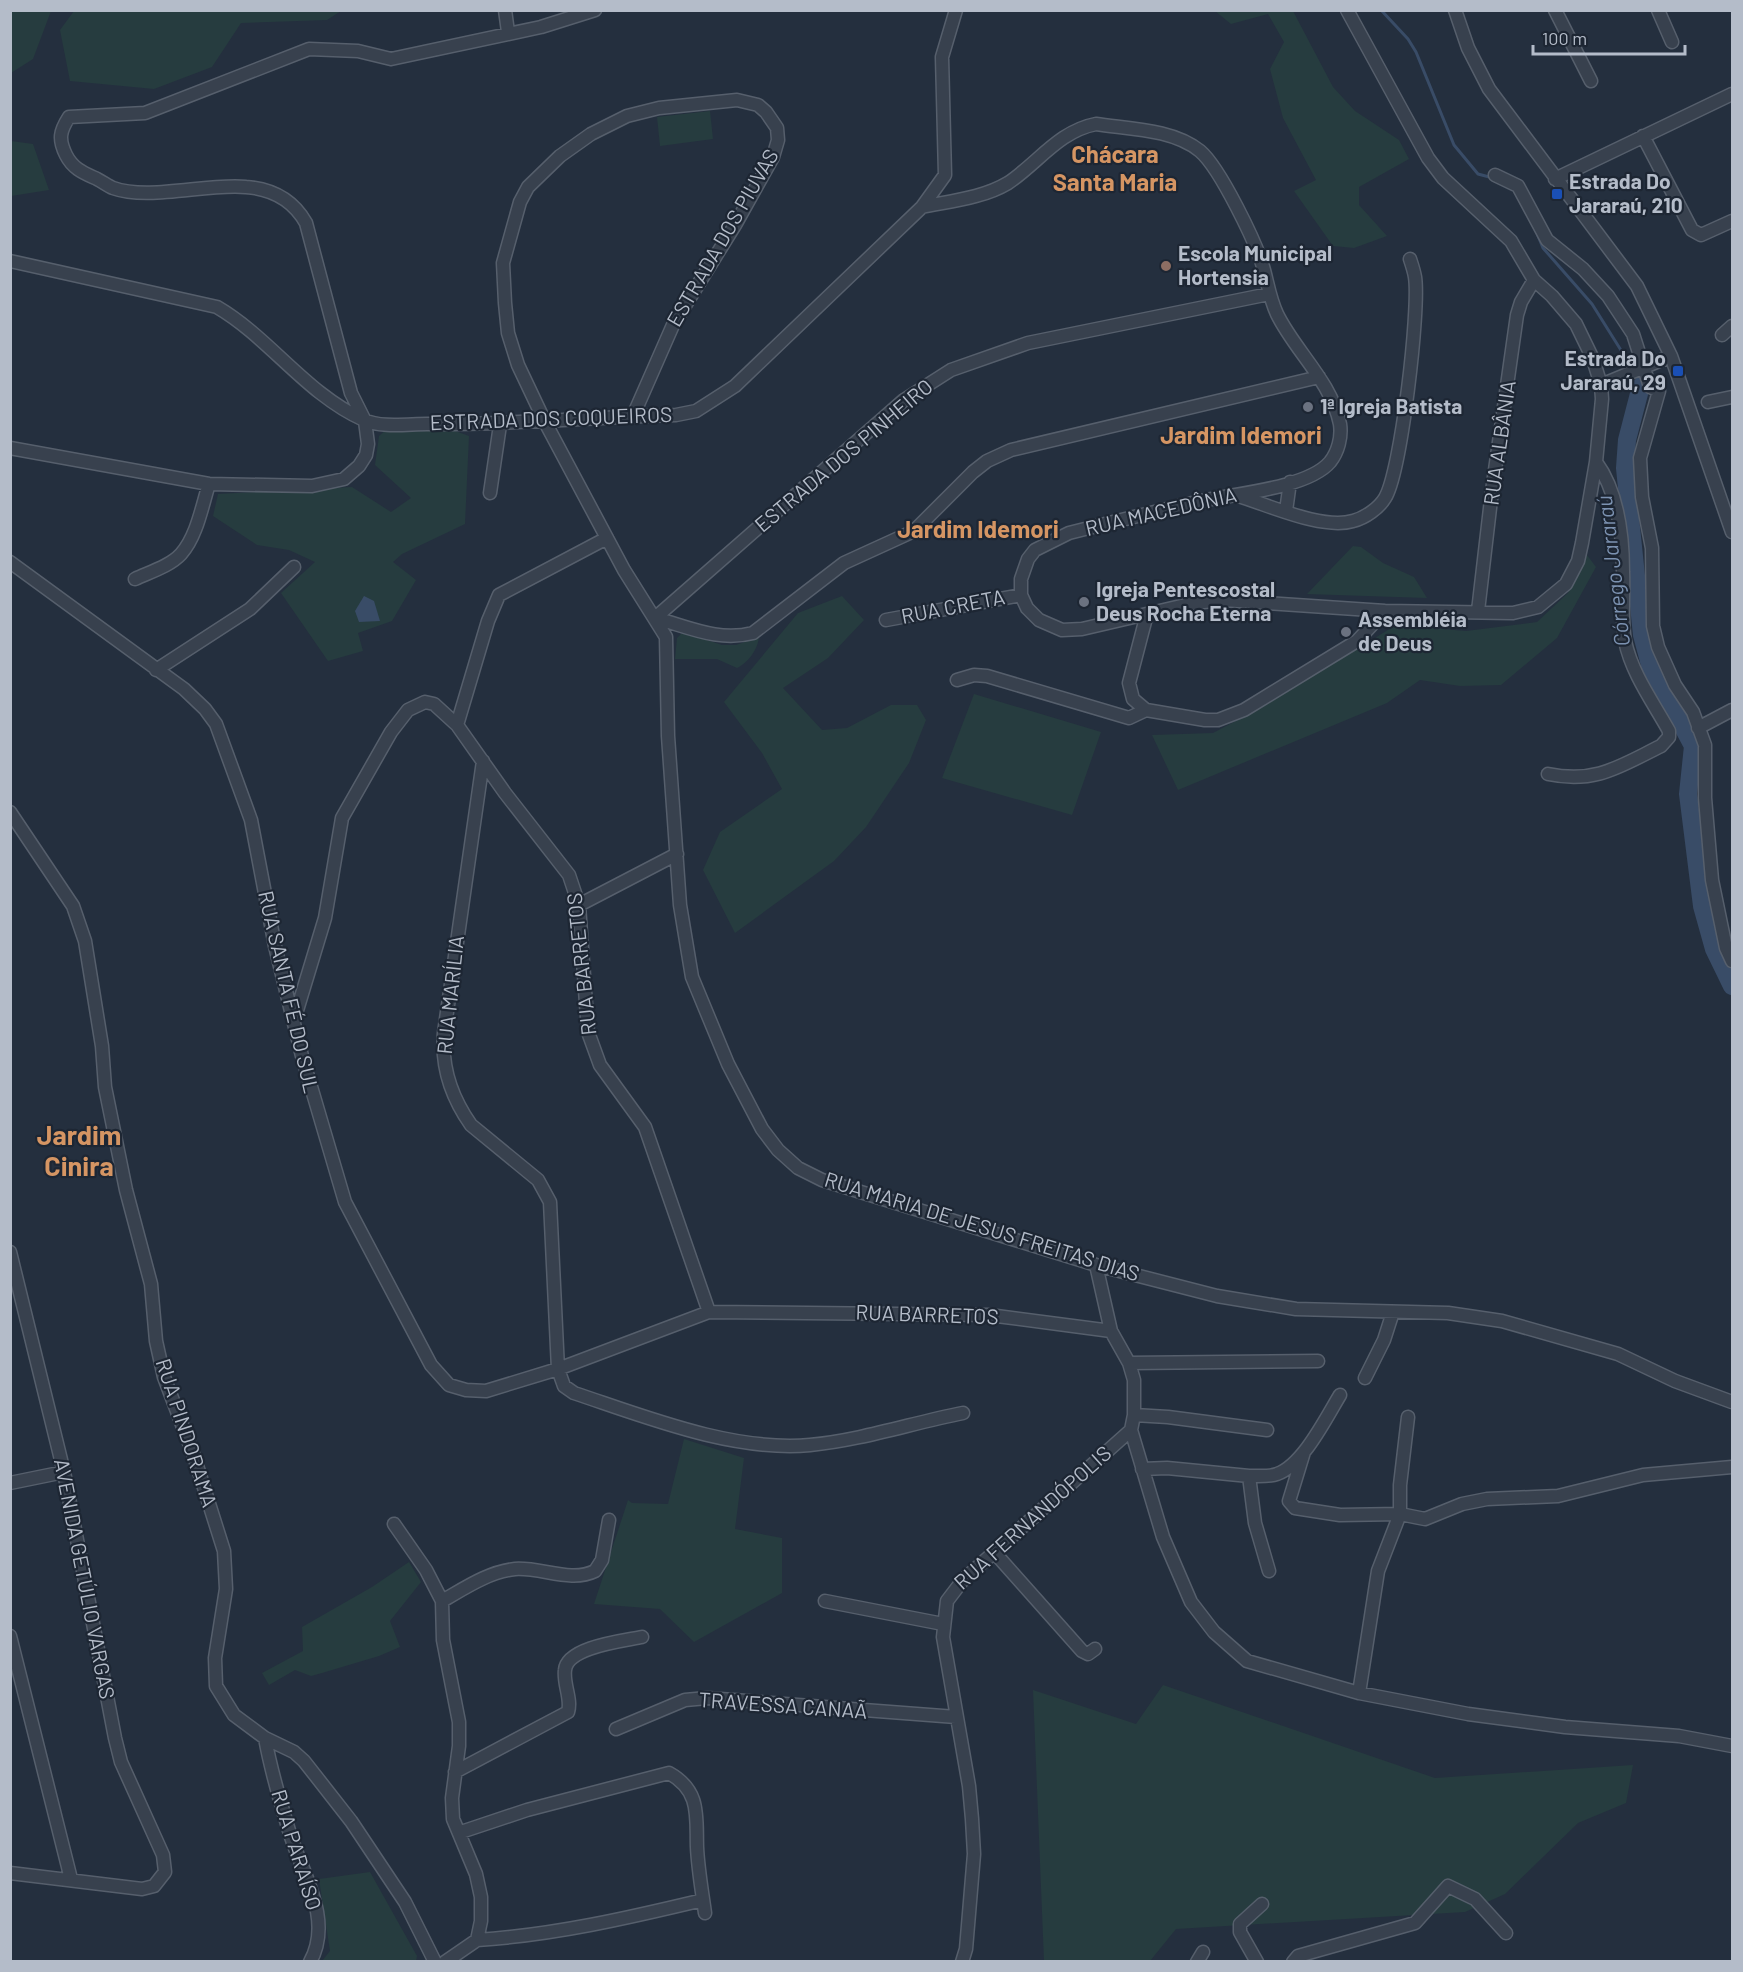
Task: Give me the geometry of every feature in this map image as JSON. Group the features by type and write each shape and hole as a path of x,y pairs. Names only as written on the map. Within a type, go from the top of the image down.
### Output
{"street":[{"path":"505,10 508,32"},
{"path":"10,448 209,484 312,486 344,478 359,466 366,456 368,444 365,421 351,393 306,223 293,205 274,193 246,186 136,192 115,189 82,173 69,160 60,141 61,130 69,117 145,113 309,49 358,51 391,59 508,32 541,27 595,10"},
{"name":"ESTRADA DOS COQUEIROS","path":"365,421 500,425 676,415 696,411 735,386 922,207 945,175 942,57 956,10"},
{"path":"1021,595 1027,608 1039,620 1062,630 1082,629 1223,600 1385,611 1526,612 1556,595 1566,584 1578,561 1596,462 1601,385 1593,359 1576,324 1552,296 1534,280 1511,241 1443,178 1428,158 1347,10"},
{"path":"1455,10 1468,48 1489,89 1631,277 1671,356 1732,532"},
{"path":"1555,10 1591,81"},
{"path":"1659,10 1672,42"},
{"path":"1555,178 1732,94"},
{"name":"ESTRADA DOS PIUVAS","path":"633,416 673,325 735,225 773,157 778,140 777,128 758,105 737,100 659,108 627,116 591,134 560,156 528,187 513,223 503,263 508,333 518,365 545,422 607,538 645,607 655,618"},
{"name":"RUA MACEDÔNIA","path":"922,207 976,196 1005,184 1021,174 1064,135 1088,125 1096,124 1175,138 1199,150 1217,171 1256,249 1264,269 1269,294 1278,315 1319,377 1335,409 1340,438 1335,454 1317,473 1237,495 1069,533 1047,542 1028,559 1021,579 1021,595"},
{"path":"1643,136 1692,230 1701,235 1732,221"},
{"path":"1495,175 1518,186 1547,240 1583,269 1603,290 1633,334 1650,387 1659,391 1640,458 1642,497 1652,548 1653,626 1675,685 1693,712 1705,745 1704,777 1712,880 1726,948 1732,962"},
{"path":"1237,495 1330,524 1340,524 1365,516 1384,499 1390,487 1397,457 1411,357 1415,277 1410,259"},
{"path":"10,261 216,307 241,321 301,377 365,421"},
{"name":"RUA ALBÂNIA","path":"1478,611 1517,315 1521,302 1534,280"},
{"name":"ESTRADA DOS PINHEIRO","path":"655,618 904,400 942,374 1028,343 1269,294"},
{"path":"1722,335 1732,326"},
{"path":"1601,385 1671,356"},
{"path":"655,618 711,636 736,637 753,633 844,563 914,531 973,472 987,461 1011,450 1319,377"},
{"path":"1708,402 1732,397"},
{"path":"490,492 500,425"},
{"path":"1548,774 1569,778 1593,776 1661,746 1669,737 1669,731 1629,657 1624,638 1623,569 1614,500 1609,479 1596,462"},
{"path":"1286,511 1290,482"},
{"path":"135,579 170,563 181,554 191,538 209,484"},
{"path":"457,724 488,621 499,595 607,538"},
{"name":"RUA SANTA FÉ DO SUL","path":"10,562 205,708 225,741 251,820 275,946 318,1116 345,1202 431,1365 449,1384 466,1390 486,1390 558,1369 709,1312"},
{"path":"156,670 250,609 294,567"},
{"name":"RUA CRETA","path":"886,620 1021,595"},
{"path":"1147,614 1129,683 1133,699 1146,710 1205,720 1230,716 1357,641 1385,611"},
{"name":"RUA MARIA DE JESUS FREITAS DIAS","path":"655,618 668,646 668,736 680,905 692,977 739,1087 762,1129 778,1150 798,1168 822,1180 1096,1265 1251,1303 1296,1309 1448,1313 1513,1324 1618,1354 1675,1381 1732,1402"},
{"path":"957,680 974,675 987,676 1130,718 1146,710"},
{"name":"RUA BARRETOS","path":"295,1018 325,918 342,818 358,785 391,732 408,710 425,702 434,704 457,724 569,875 579,905 588,1032 592,1050 645,1126 709,1312 989,1316 1111,1331"},
{"path":"1698,728 1732,710"},
{"name":"RUA MARÍLIA","path":"483,762 444,1033 444,1069 463,1114 471,1125 538,1180 550,1202 558,1369"},
{"name":"RUA PINDORAMA","path":"10,812 73,906 85,941 102,1046 105,1087 126,1190 151,1284 156,1341 164,1377 194,1456 224,1551 226,1589 215,1658 216,1686 234,1715 265,1738 294,1752 304,1761 351,1821 405,1902 435,1962"},
{"path":"579,905 677,854"},
{"name":"AVENIDA GETÚLIO VARGAS","path":"10,1252 64,1472 119,1754 165,1864 162,1878 154,1886 142,1889 71,1879"},
{"name":"RUA FERNANDÓPOLIS","path":"962,1962 966,1949 974,1854 969,1786 944,1647 943,1624 950,1594 1131,1430 1134,1415 1134,1380 1129,1364 1111,1331 1096,1265"},
{"path":"1365,1378 1384,1340 1393,1312"},
{"path":"1129,1364 1318,1361"},
{"path":"558,1369 564,1386 574,1393 684,1428 771,1446 810,1445 855,1438 963,1413"},
{"path":"1340,1395 1304,1452 1289,1501 1295,1508 1340,1515 1400,1514 1425,1519 1462,1503 1487,1499 1558,1496 1643,1474 1732,1467"},
{"path":"1134,1415 1168,1417 1267,1430"},
{"path":"1359,1693 1365,1642 1378,1571 1400,1514 1400,1485 1408,1417"},
{"path":"1131,1430 1163,1537 1191,1602 1214,1632 1247,1661 1359,1693 1468,1713 1565,1727 1679,1736 1732,1746"},
{"path":"1142,1469 1167,1468 1249,1476 1275,1475 1304,1452"},
{"path":"10,1483 64,1472"},
{"path":"1249,1476 1256,1523 1269,1571"},
{"path":"442,1601 484,1577 517,1569 578,1576 595,1571 602,1560 609,1520"},
{"path":"394,1524 426,1570 442,1601 443,1640 459,1722 459,1746 452,1798 453,1819 461,1833 476,1874 481,1897 481,1921 477,1940"},
{"path":"994,1552 1082,1652 1088,1654 1095,1649"},
{"path":"825,1601 943,1624"},
{"path":"10,1636 71,1879 10,1873"},
{"path":"567,1663 578,1654 594,1647 642,1637"},
{"path":"455,1772 568,1712 567,1653 580,1645"},
{"name":"TRAVESSA CANAÃ","path":"616,1729 685,1700 707,1698 956,1717"},
{"name":"RUA PARAÍSO","path":"265,1738 292,1838 316,1904 318,1939 310,1962"},
{"path":"445,1962 477,1940 530,1936 704,1906 697,1847 698,1816 690,1792 682,1781 669,1773 527,1810 461,1833"},
{"path":"1293,1962 1298,1956 1415,1923 1448,1886 1475,1899 1506,1934"},
{"path":"1257,1962 1240,1932 1240,1924 1262,1904"}],"green space":[{"path":"11,10 51,11 33,59 11,73"},
{"path":"74,11 341,11 327,20 241,23 212,67 154,89 70,81 60,30"},
{"path":"1215,11 1293,11 1333,87 1355,111 1399,140 1409,159 1359,187 1359,205 1387,236 1354,248 1333,246 1294,191 1316,180 1283,118 1270,69 1284,42 1268,14 1231,24"},
{"path":"710,111 713,139 660,146 657,117"},
{"path":"11,141 33,144 49,190 11,196"},
{"path":"388,428 447,428 469,436 465,524 402,554 393,562 416,580 392,621 358,633 363,651 328,661 281,593 315,562 289,550 257,545 213,516 218,494 352,487 391,512 411,498 375,465 379,436"},
{"path":"1353,546 1361,547 1383,563 1414,577 1427,598 1307,594"},
{"path":"1587,555 1596,567 1557,638 1501,685 1460,686 1420,680 1387,703 1178,790 1152,735 1213,733 1266,705 1396,625 1466,631 1537,622 1568,593"},
{"path":"842,596 864,620 828,658 783,688 822,730 847,728 891,705 917,705 926,720 909,763 866,827 834,861 735,933 703,870 720,832 782,789 762,753 724,702 798,613"},
{"path":"683,632 722,645 736,645 759,637 752,655 737,668 717,659 675,659 677,638"},
{"path":"974,694 1101,732 1072,815 942,778"},
{"path":"684,1439 744,1458 735,1529 782,1538 782,1593 694,1642 660,1609 594,1604 628,1500 632,1503 668,1504"},
{"path":"409,1562 421,1582 390,1621 400,1647 379,1656 311,1676 295,1670 269,1685 262,1673 303,1651 302,1627 372,1587"},
{"path":"1163,1685 1435,1778 1633,1765 1626,1803 1578,1823 1505,1894 1465,1912 1176,1929 1150,1961 1044,1961 1033,1690 1136,1724"},
{"path":"370,1872 417,1956 416,1961 322,1961 330,1951 319,1879"}],"water":[{"path":"364,596 374,601 380,621 359,622 355,611"}],"waterway":[{"name":"Córrego Jararaú","path":"1381,10 1408,39 1416,52 1454,145 1478,174 1493,178"},
{"name":"Córrego Jararaú","path":"1536,231 1543,248 1592,304 1629,363"},
{"name":"Córrego Jararaú","path":"1641,386 1627,440 1625,468 1642,635 1650,665 1693,746 1688,794 1702,906 1714,949 1732,986"}],"place":[{"name":"Estrada Do Jararaú, 210","path":"1557,194"},
{"name":"Escola Municipal Hortensia","path":"1166,266"},
{"name":"Estrada Do Jararaú, 29","path":"1678,371"},
{"name":"1ª Igreja Batista","path":"1308,407"},
{"name":"Igreja Pentescostal Deus Rocha Eterna","path":"1084,602"},
{"name":"Assembléia de Deus","path":"1346,632"}],"district":[{"name":"Chácara Santa Maria","path":"1115,169"},
{"name":"Jardim Idemori","path":"1241,436"},
{"name":"Jardim Idemori","path":"978,530"},
{"name":"Jardim Cinira","path":"79,1152"}]}
